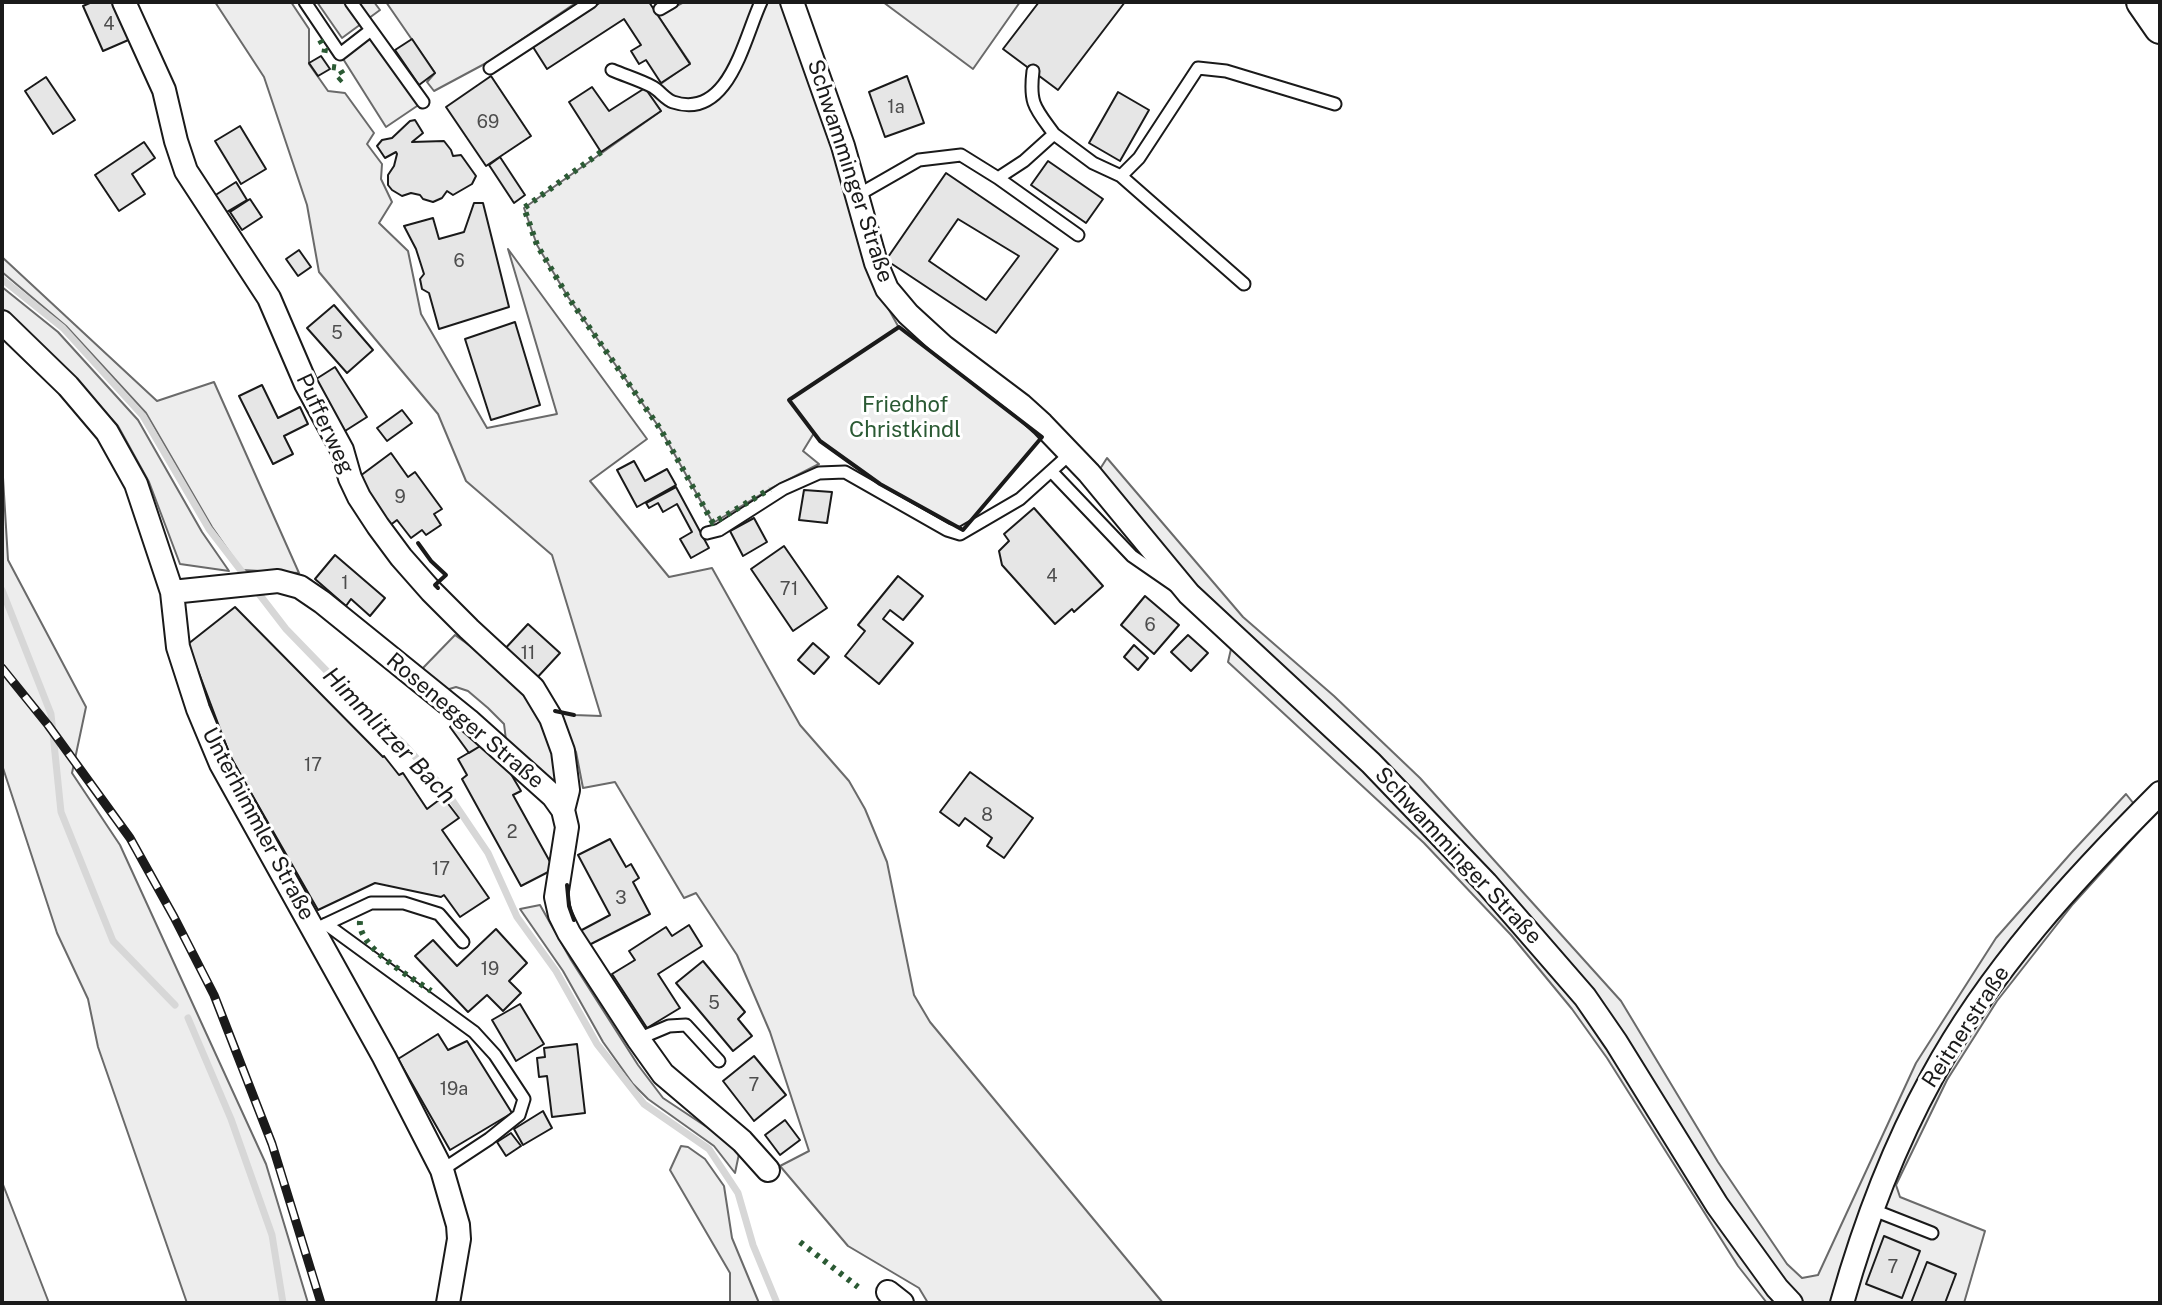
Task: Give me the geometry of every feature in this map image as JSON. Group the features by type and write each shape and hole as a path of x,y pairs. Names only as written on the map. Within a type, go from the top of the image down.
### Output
{"street":[{"name":"Pufferweg","path":"124,2 164,90 186,171 269,298 306,384 342,450 359,497 401,557 469,629 533,688 551,718 563,751 568,790 563,810"},
{"name":"Schwamminger Straße","path":"792,2 887,289 908,314 944,347 1021,405 1071,453 1189,594 1404,796 1548,953 1585,997 1717,1205 1791,1303"},
{"path":"2142,2 2160,28"},
{"name":"Unterhimmler Straße","path":"2,322 68,386 107,432 136,484 172,592 178,647 198,709 221,764 320,927 442,1170 459,1239 448,1303"},
{"name":"Rosenegger Straße","path":"172,592 278,581 300,587 501,748 553,796 563,810"},
{"name":"Reitnerstraße","path":"1842,1303 1871,1209 1905,1131 1932,1076 1968,1018 2010,958 2058,900 2160,793"},
{"path":"563,810 567,827 556,897 569,933 663,1074 742,1141 768,1170"}],"lane":[{"path":"305,2 340,54 371,30"},
{"path":"351,2 423,102"},
{"path":"490,68 591,2"},
{"path":"660,9 672,2"},
{"path":"612,70 654,88 670,101 694,105 714,96 733,72 761,2"},
{"path":"1121,176 1139,158 1198,68 1226,71 1335,104"},
{"path":"1033,71 1030,92 1037,111 1054,134 1093,163 1121,176 1244,284"},
{"path":"998,178 1024,161 1054,134"},
{"path":"858,195 919,160 961,155 1078,235"},
{"path":"707,533 719,530 783,489 819,473 845,472 947,530 960,534 1020,499 1071,453"},
{"path":"1052,472 1132,556 1189,594"},
{"path":"320,927 371,903 404,903 439,914 463,942"},
{"path":"320,927 474,1032 495,1055 524,1099 519,1115 442,1170"},
{"path":"638,1039 669,1026 686,1025 719,1061"},
{"path":"1871,1209 1932,1233"}],"shaded area":[{"path":"215,2 291,2 309,29 309,64 328,91 345,93 374,133 367,144 382,164 381,179 392,202 379,223 408,251 421,314 487,428 557,414 508,249 647,439 590,481 669,577 712,568 800,725 849,781 865,809 887,862 914,995 930,1022 1163,1303 928,1303 919,1288 848,1246 780,1166 809,1151 770,1032 737,955 696,893 684,898 615,782 583,788 576,752 555,711 601,716 552,555 466,481 438,414 319,272 307,205 264,77"},
{"path":"317,2 374,2 380,10 342,38"},
{"path":"386,2 577,2 490,61 434,91 427,82 435,73"},
{"path":"684,2 785,2 827,127 863,251 877,288 898,326 1042,437 963,530 880,484 820,441 814,433 803,451 819,464 713,523 661,430 568,297 537,245 524,208 661,111 648,93 690,63 658,16"},
{"path":"883,2 1020,2 973,69"},
{"path":"371,30 423,102 386,127 340,54"},
{"path":"2,257 157,401 214,382 299,573 242,570 212,527 146,413 66,326 2,272"},
{"path":"2,287 58,332 138,420 202,532 229,571 180,564 149,482 118,426 2,310"},
{"path":"1107,458 1243,617 1334,696 1420,778 1621,1001 1718,1162 1787,1264 1802,1278 1818,1275 1916,1063 1996,938 2126,794 2134,804 2160,808 2073,904 1997,1001 1947,1080 1896,1185 1900,1197 1985,1231 1964,1303 1767,1303 1738,1266 1607,1058 1572,1009 1511,935 1424,843 1228,662 1237,623 1189,578 1100,469"},
{"path":"2,461 8,560 86,707 72,773 120,845 266,1164 308,1303 187,1303 98,1047 88,999 57,933 2,765"},
{"path":"455,635 483,651 534,702 551,737 559,789 506,740 504,724 488,708 468,691 456,687 446,690 421,670"},
{"path":"540,905 571,960 638,1065 663,1098 740,1149 735,1173 714,1146 648,1099 633,1084 603,1042 563,971 520,909"},
{"path":"681,1146 688,1147 705,1159 724,1186 732,1238 759,1303 730,1303 730,1273 670,1170"},
{"path":"2,1182 49,1303 2,1303"}],"building":[{"path":"92,2 117,2 133,38 103,51 83,6"},
{"path":"601,2 649,2 690,64 661,83 646,60 639,64 631,51 641,45 624,19 547,69 533,47"},
{"path":"1039,2 1125,2 1058,90 1003,49"},
{"path":"412,39 435,73 419,85 395,50"},
{"path":"321,56 330,69 318,76 309,63"},
{"path":"491,76 531,136 486,166 446,107"},
{"path":"907,76 924,123 885,137 869,92"},
{"path":"46,77 75,120 53,134 25,91"},
{"path":"592,87 609,111 645,88 661,111 601,152 569,102"},
{"path":"1118,92 1149,110 1120,161 1089,143"},
{"path":"415,120 423,133 412,142 444,141 453,156 461,155 476,176 472,184 453,195 447,191 442,198 433,202 420,195 411,193 402,196 392,190 388,185 388,175 397,154 385,158 377,146"},
{"path":"240,126 266,169 241,184 215,141"},
{"path":"144,142 155,158 132,174 145,194 119,211 95,175"},
{"path":"500,157 525,195 514,203 489,165"},
{"path":"1048,161 1103,199 1086,223 1031,185"},
{"path":"946,173 1058,249 996,333 886,260","holes":["958,219 1019,256 986,300 929,261"]},
{"path":"236,182 247,200 225,213 214,196"},
{"path":"250,199 262,217 242,230 230,212"},
{"path":"474,203 483,203 509,307 439,329 429,293 422,289 420,279 424,274 416,249 404,226 433,218 439,239 464,232"},
{"path":"299,250 311,267 298,276 286,259"},
{"path":"334,305 373,350 347,373 307,328"},
{"path":"515,322 540,405 491,420 465,339"},
{"path":"335,367 367,417 345,431 313,381"},
{"path":"262,385 278,418 300,407 308,424 284,436 293,454 273,464 239,396"},
{"path":"402,410 412,423 387,441 377,428"},
{"path":"391,453 408,477 415,472 442,509 434,514 441,525 426,535 422,530 411,538 397,520 389,526 356,479"},
{"path":"634,461 645,481 667,469 676,485 637,507 617,470"},
{"path":"676,487 709,548 691,558 680,539 692,532 677,504 663,512 658,503 649,508 646,503"},
{"path":"804,490 832,492 827,523 799,520"},
{"path":"1034,508 1103,586 1055,624 1002,565 999,551 1009,541 1004,534"},
{"path":"754,518 767,542 743,556 730,531"},
{"path":"784,546 827,608 793,631 751,569"},
{"path":"335,555 385,598 370,616 351,599 346,606 315,579"},
{"path":"898,576 923,596 903,620 890,610 883,619 913,643 879,684 845,656 865,631 858,625"},
{"path":"1145,596 1179,625 1154,654 1121,625"},
{"path":"235,607 384,756 399,775 403,773 427,809 443,797 459,818 442,830 489,898 460,917 444,895 441,897 375,883 318,910 231,758 188,644"},
{"path":"528,624 560,653 534,681 502,652"},
{"path":"1188,635 1208,653 1191,671 1171,652"},
{"path":"813,643 829,657 814,674 798,660"},
{"path":"1134,645 1148,658 1138,670 1124,657"},
{"path":"455,722 482,745 469,753 450,727"},
{"path":"482,745 508,769 521,791 513,795 554,869 521,886 462,779 467,775 458,759"},
{"path":"970,772 1033,818 1004,858 987,846 992,838 965,818 959,826 940,812"},
{"path":"610,839 626,867 631,864 639,878 633,882 650,914 589,945 580,931 610,915 578,855"},
{"path":"689,925 702,946 658,974 680,1008 647,1028 612,974 635,960 629,951 666,927 672,936"},
{"path":"496,929 527,963 509,981 521,993 503,1011 487,995 468,1012 415,956 433,940 457,966"},
{"path":"703,961 745,1012 738,1019 752,1036 733,1051 676,983"},
{"path":"520,1004 544,1044 516,1061 492,1020"},
{"path":"438,1034 448,1050 467,1041 512,1113 450,1150 398,1059"},
{"path":"577,1044 585,1113 552,1117 547,1076 539,1077 537,1058 545,1057 544,1048"},
{"path":"754,1056 786,1095 754,1121 723,1081"},
{"path":"543,1111 552,1128 523,1145 514,1129"},
{"path":"785,1120 800,1140 780,1155 765,1135"},
{"path":"511,1133 521,1146 506,1156 497,1142"},
{"path":"1884,1236 1920,1251 1902,1298 1866,1284"},
{"path":"1927,1262 1956,1274 1945,1303 1911,1303"}],"waterway":[{"name":"Himmlitzer Bach","path":"2,279 63,328 143,416 209,529 286,629 349,694 403,743 446,791 488,853 517,917 556,971 597,1044 644,1104 709,1149 738,1193 753,1245 777,1303"},
{"path":"2,590 51,714 61,812 113,941 175,1005"},
{"path":"188,1018 231,1119 272,1235 283,1303"}],"railway":[{"path":"2,668 48,725 130,838 214,995 272,1144 321,1303"}],"hedge":[{"path":"320,40 325,49 324,55"},
{"path":"332,67 339,68 344,76 334,85"},
{"path":"601,152 524,208 537,245 568,297 661,430 713,523 770,489"},
{"path":"360,921 361,931 376,951 431,991"},
{"path":"800,1242 858,1287"}],"wall":[{"path":"899,327 1042,437 963,530 880,484 820,441 789,400 899,327"},
{"path":"418,543 446,575 435,585 438,588"},
{"path":"555,711 574,715"},
{"path":"567,885 574,920"}],"park label":[{"name":"Friedhof Christkindl","path":"905,418"}]}
